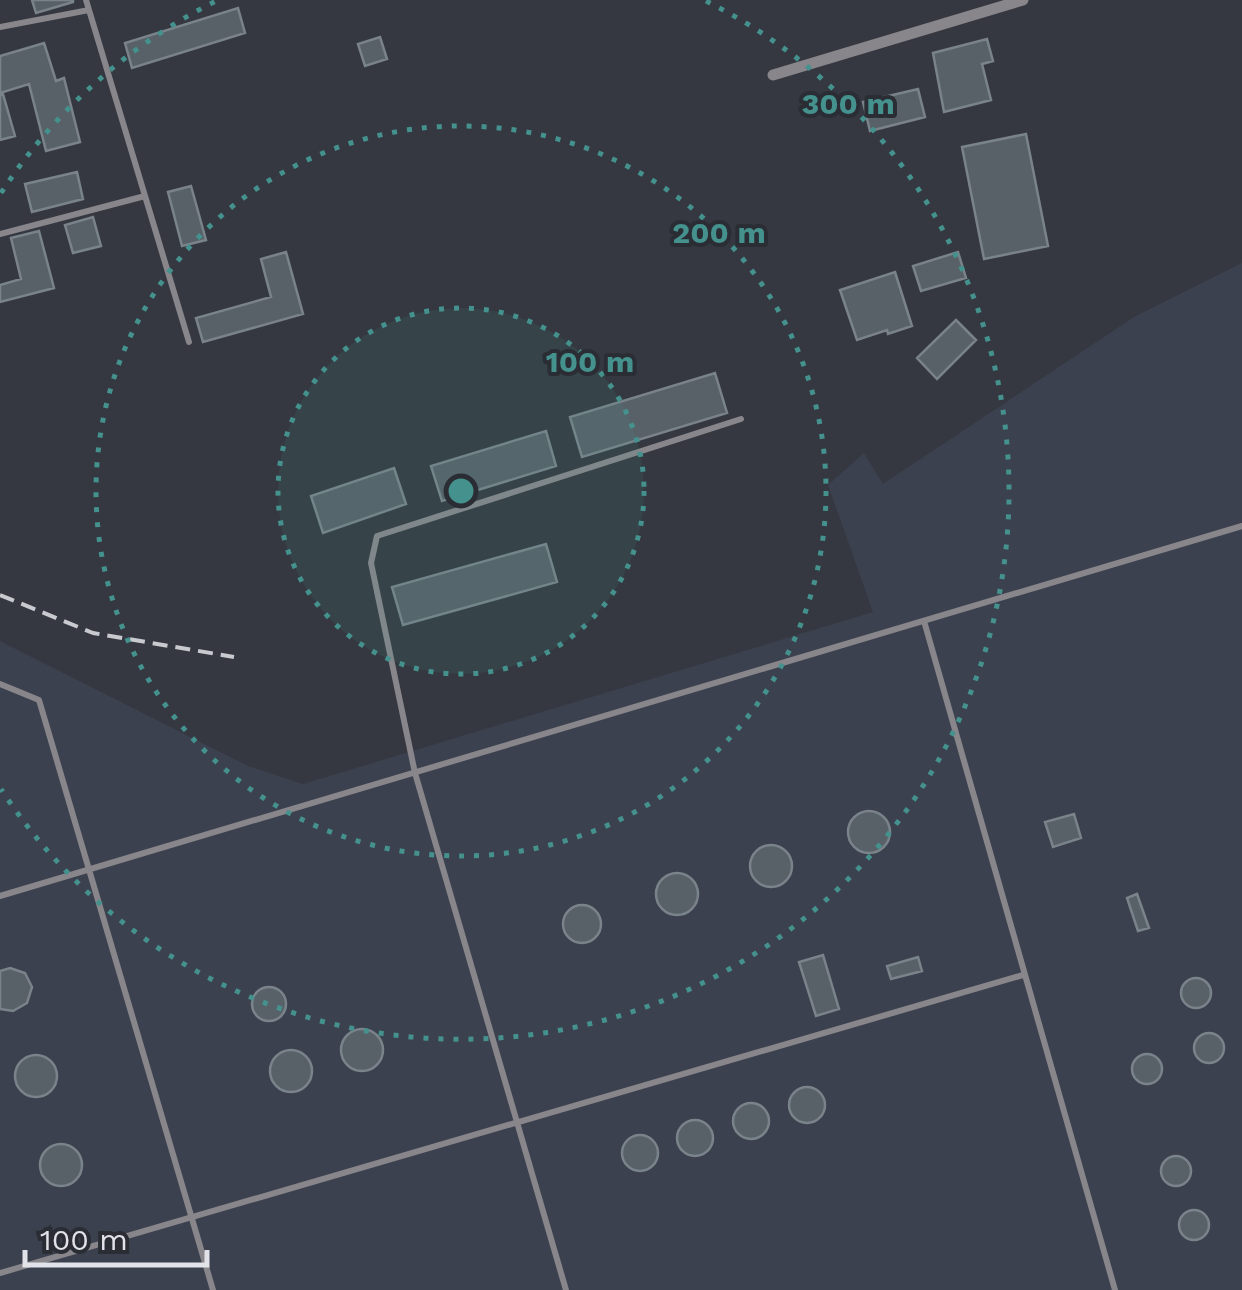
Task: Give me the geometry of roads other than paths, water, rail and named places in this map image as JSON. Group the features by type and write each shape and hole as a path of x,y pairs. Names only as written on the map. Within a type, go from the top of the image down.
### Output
{"street":[{"path":"772,75 1022,0"}],"lane":[{"path":"86,0 189,342"},
{"path":"0,27 89,10"},
{"path":"0,234 145,196"},
{"path":"566,1290 415,773 371,564 377,536 741,419"},
{"path":"0,896 1242,526"},
{"path":"924,621 1115,1290"},
{"path":"0,684 38,700 213,1290"},
{"path":"0,1272 1022,975"}],"railway":[{"path":"0,595 93,633 234,657"}]}
